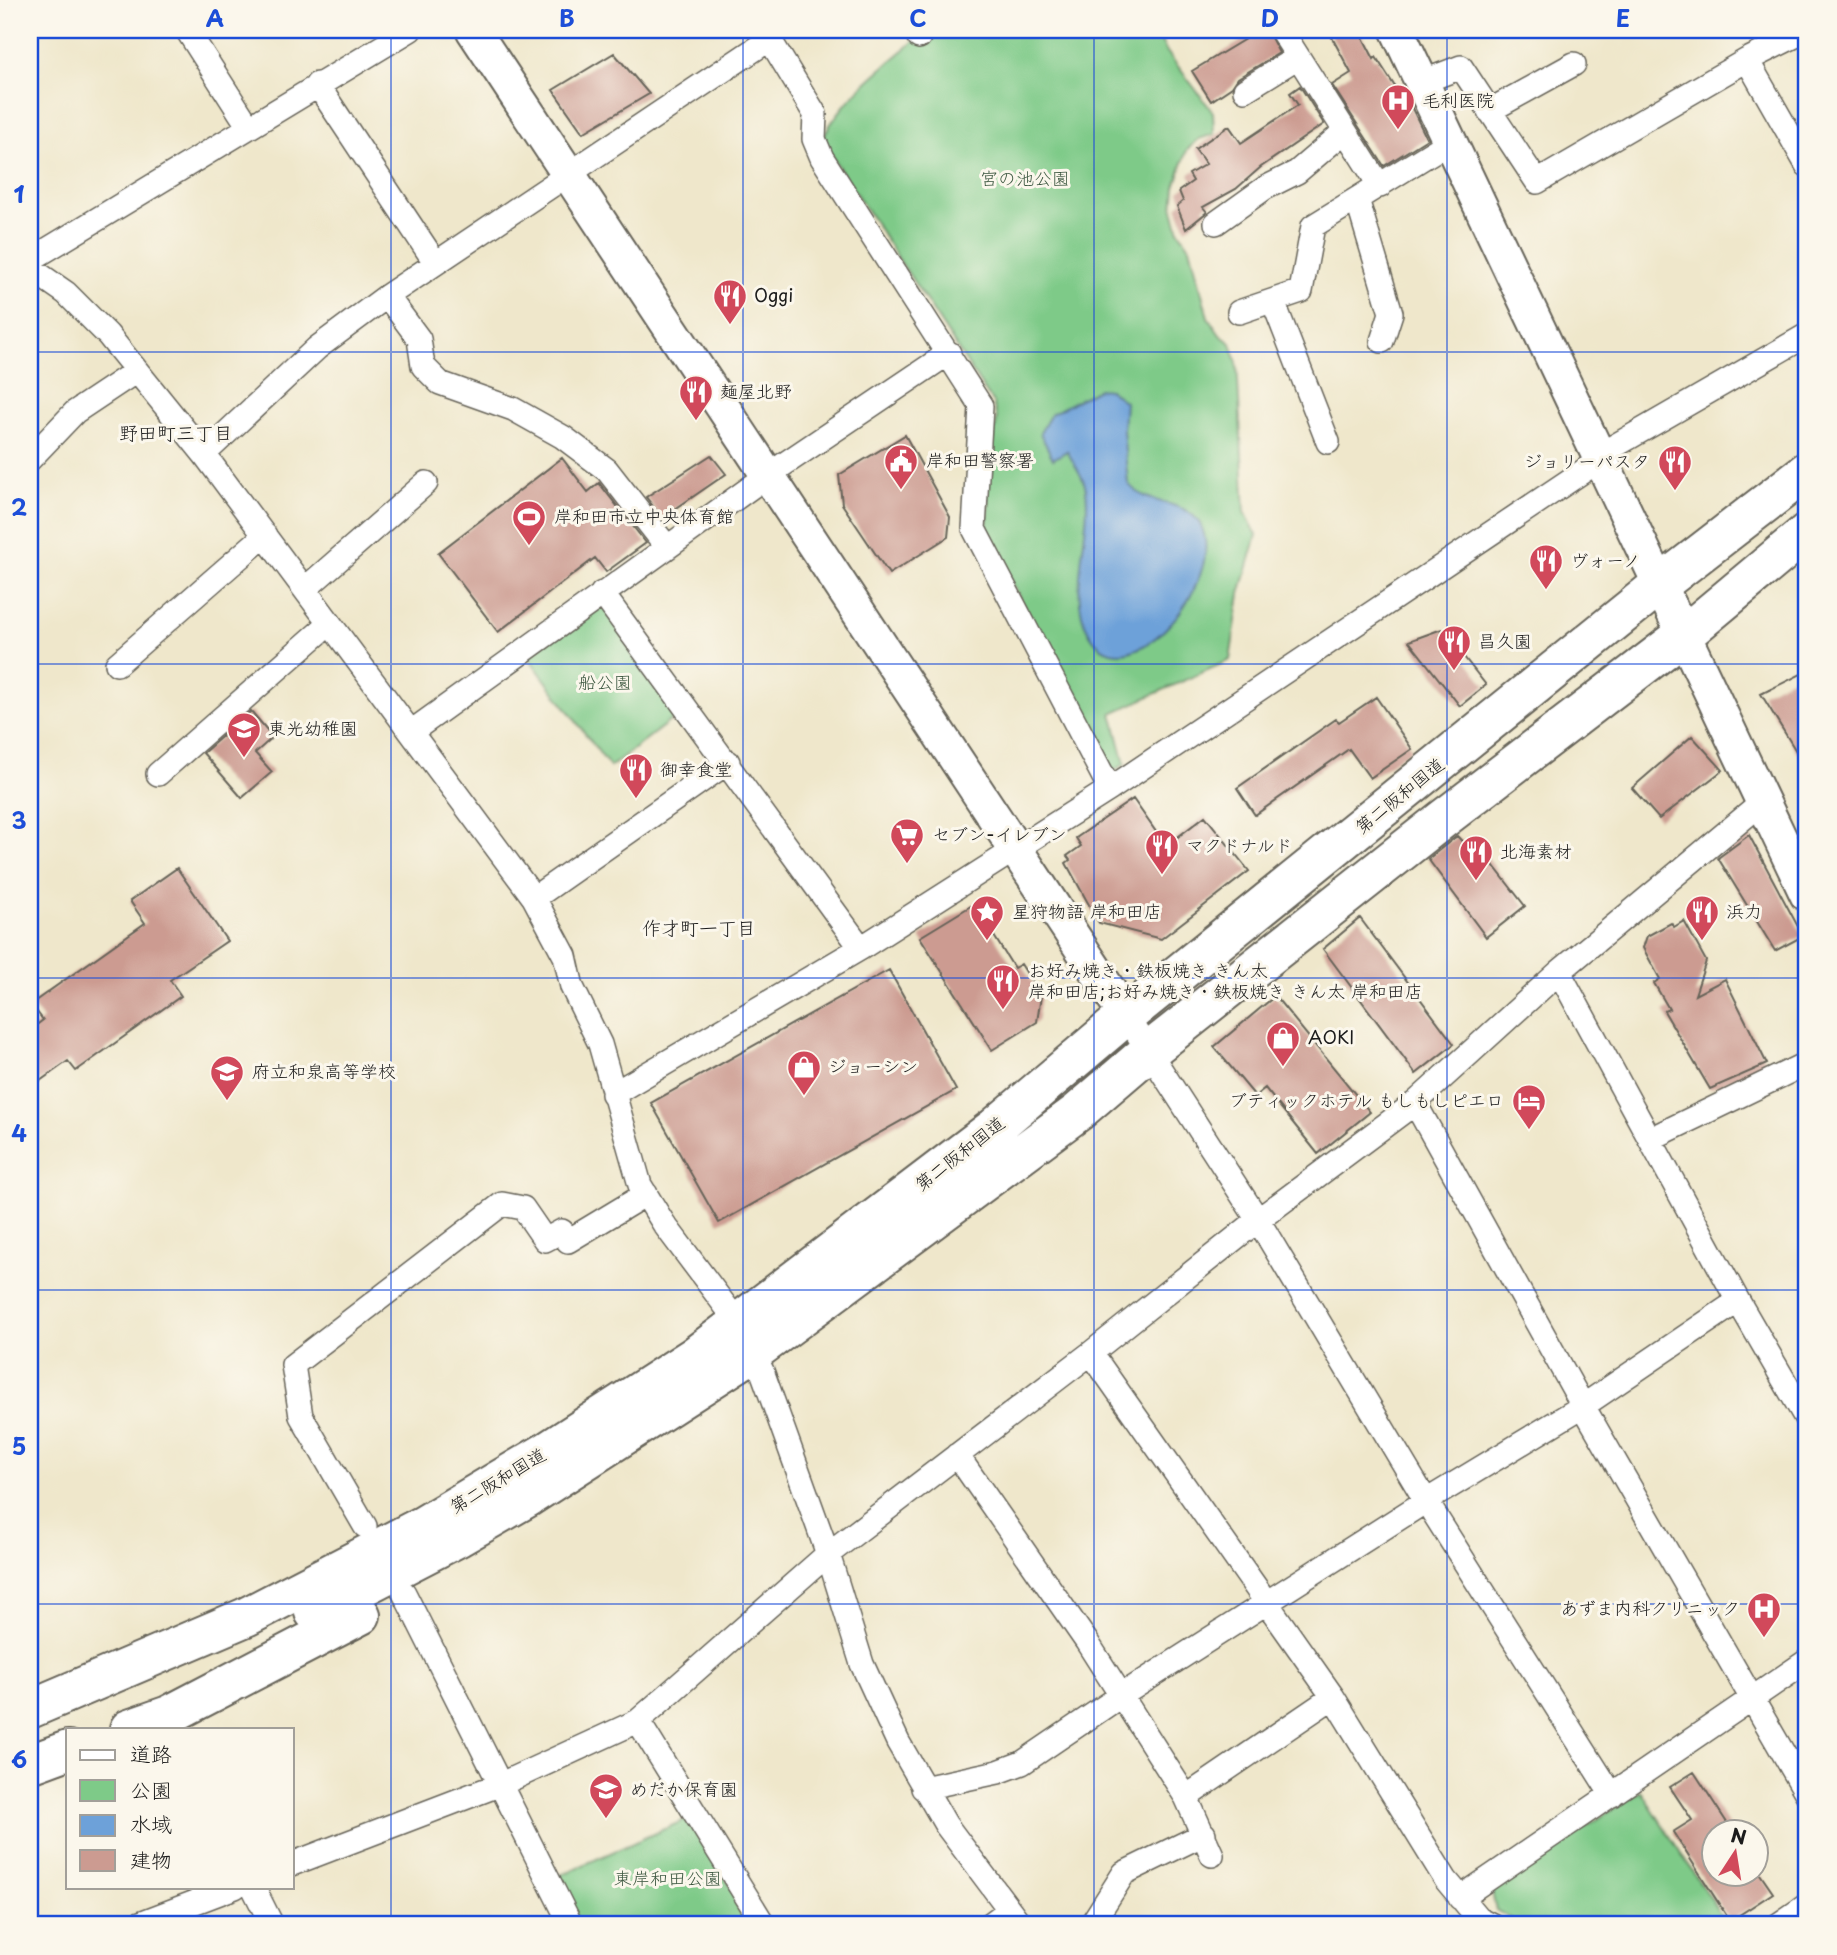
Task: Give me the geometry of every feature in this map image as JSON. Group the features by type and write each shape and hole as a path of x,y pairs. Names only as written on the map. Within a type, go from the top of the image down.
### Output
{"highway":[{"name":"第二阪和国道","path":"746,1339 880,1196 919,1187 1126,1016 1662,583 1807,471"},
{"name":"第二阪和国道","path":"30,1735 247,1646 408,1564 527,1498 746,1339 918,1250 952,1205 1078,1112 1148,1052 1443,819 1686,633 1807,532"},
{"path":"30,1680 260,1582 365,1526 624,1379 746,1339"},
{"path":"135,1728 173,1722 404,1593 649,1449 746,1339"},
{"name":"第二阪和国道","path":"30,1709 246,1618 422,1526 546,1452 701,1370"},
{"path":"30,1764 66,1751"}],"street":[{"path":"187,30 249,127"},
{"path":"30,260 410,30"},
{"path":"473,30 1126,1016 1258,1220 1426,1501 1612,1795"},
{"path":"1280,30 1380,186"},
{"path":"1397,30 1686,633 1807,895"},
{"path":"1422,82 1461,67 1537,182 1748,60 1807,30"},
{"path":"204,454 317,348 435,262 569,174 767,34 815,114 814,139 822,158 981,406 974,530 1110,789"},
{"path":"1245,90 1298,57"},
{"path":"1748,60 1807,165"},
{"path":"1489,111 1574,64"},
{"path":"317,84 435,262"},
{"path":"1216,223 1265,188 1297,172 1345,131"},
{"path":"1240,312 1301,290 1313,226 1449,142"},
{"path":"1357,199 1391,313 1382,341"},
{"path":"30,268 66,293 108,335 135,372 204,454 534,898 565,956 572,987 600,1044 613,1094 646,1194 746,1339 828,1554 862,1664 923,1788 1014,1918 989,1925"},
{"path":"387,296 419,339 424,366 440,383 513,409 574,446 607,470 667,547"},
{"path":"1272,300 1328,442"},
{"path":"613,1094 861,948 1110,789 1601,460 1613,447 1807,335"},
{"path":"411,732 768,475 949,353"},
{"path":"30,459 75,412 135,372"},
{"path":"305,589 426,483"},
{"path":"117,664 265,535"},
{"path":"602,593 861,948"},
{"path":"158,774 330,623"},
{"path":"534,898 727,762"},
{"path":"294,1863 501,1783 638,1721 828,1554 1091,1353 1258,1220 1415,1103 1559,972 1764,801"},
{"path":"1559,972 1738,1301 1807,1420"},
{"path":"1650,1139 1807,1063"},
{"path":"1415,1103 1583,1406 1807,1794"},
{"path":"365,1526 301,1416 293,1365 502,1204 523,1208 545,1240 562,1231 568,1241 646,1194"},
{"path":"923,1788 998,1772 1022,1763 1122,1695 1426,1501 1583,1406 1738,1301"},
{"path":"1091,1353 1334,1697 1446,1880 1478,1918 1492,1925"},
{"path":"957,1455 1122,1695 1186,1797 1208,1845 1124,1873 1091,1925"},
{"path":"404,1593 571,1925"},
{"path":"1460,1898 1807,1661"},
{"path":"1186,1797 1334,1697"},
{"path":"638,1721 764,1925"},
{"path":"135,1925 232,1888"},
{"path":"254,1888 272,1925"},
{"path":"1778,1925 1807,1905"}],"green space":[{"name":"宮の池公園","path":"927,30 1155,30 1167,52 1213,112 1214,134 1199,139 1187,150 1175,187 1173,209 1179,231 1190,247 1208,317 1220,335 1231,343 1237,363 1245,512 1257,535 1240,594 1230,660 1112,713 1125,764 1115,770 1110,769 994,549 987,526 989,503 984,488 997,419 993,403 832,157 823,137 857,92"},
{"name":"船公園","path":"601,600 683,711 610,767 526,654"},
{"path":"1641,1791 1700,1883 1700,1888 1703,1888 1727,1925 1521,1925 1496,1910 1491,1888"},
{"name":"東岸和田公園","path":"689,1818 754,1925 580,1925 556,1877"}],"water":[{"path":"1098,389 1110,390 1125,402 1123,430 1128,483 1145,496 1185,510 1193,516 1200,524 1205,547 1201,573 1188,600 1170,624 1149,643 1127,652 1106,650 1089,633 1080,600 1087,507 1085,485 1067,451 1053,459 1040,433 1051,414"}],"building":[{"path":"1260,30 1267,30 1279,53 1238,78 1232,87 1211,101 1192,71"},
{"path":"1328,30 1359,30 1374,59 1376,57 1399,93 1403,90 1427,139 1384,166 1332,85 1351,73"},
{"path":"614,53 649,94 583,133 553,90"},
{"path":"1300,86 1324,124 1261,167 1236,189 1203,207 1207,212 1186,229 1177,206 1183,201 1179,191 1193,181 1189,174 1206,164 1195,149 1229,126 1241,143 1298,105 1290,93"},
{"path":"905,435 950,517 948,537 889,574 842,504 839,475"},
{"path":"711,455 726,474 662,518 646,497"},
{"path":"562,458 588,492 599,483 646,543 606,572 595,558 498,632 438,553"},
{"name":"昌久園","path":"1442,629 1486,685 1460,706 1409,641"},
{"path":"1807,671 1807,769 1761,694"},
{"path":"1376,697 1412,749 1370,778 1349,749 1255,815 1237,788 1336,719 1339,722"},
{"path":"251,711 273,737 255,753 272,772 242,798 203,753"},
{"path":"1692,736 1723,770 1659,819 1632,788"},
{"name":"マクドナルド","path":"1133,799 1166,846 1205,816 1249,871 1161,939 1099,923 1066,863 1070,860 1067,856 1081,846 1076,838"},
{"path":"1749,835 1803,936 1775,951 1718,858"},
{"name":"北海素材","path":"1457,836 1469,849 1476,843 1525,906 1486,937 1428,859"},
{"path":"177,868 227,941 170,980 181,996 76,1071 68,1061 30,1088 30,1030 43,1020 31,1004 145,923 130,901"},
{"path":"974,904 1014,968 1021,964 1041,996 1037,1022 992,1050 920,937"},
{"path":"1360,918 1454,1044 1416,1074 1323,949"},
{"path":"1684,921 1706,961 1695,995 1725,979 1767,1064 1710,1089 1664,1011 1669,1009 1654,983 1660,979 1643,948 1647,936 1671,923 1674,927"},
{"name":"ジョーシン","path":"889,970 956,1090 719,1223 651,1103"},
{"name":"AOKI","path":"1275,996 1370,1112 1318,1154 1265,1088 1255,1096 1214,1047"},
{"path":"1694,1772 1724,1818 1700,1818 1700,1874 1673,1832 1692,1820 1670,1787"},
{"path":"1709,1888 1770,1888 1773,1893 1730,1921"}],"place":[{"name":"毛利医院","path":"1398,131"},
{"name":"Oggi","path":"730,326"},
{"name":"麺屋北野","path":"696,422"},
{"name":"岸和田警察署","path":"901,491"},
{"name":"ジョリーパスタ","path":"1675,492"},
{"name":"岸和田市立中央体育館","path":"529,547"},
{"name":"ヴォーノ","path":"1546,591"},
{"name":"昌久園","path":"1454,672"},
{"name":"東光幼稚園","path":"244,759"},
{"name":"御幸食堂","path":"636,800"},
{"name":"セブン-イレブン","path":"907,865"},
{"name":"マクドナルド","path":"1162,876"},
{"name":"北海素材","path":"1476,882"},
{"name":"星狩物語 岸和田店","path":"987,942"},
{"name":"浜力","path":"1702,942"},
{"name":"お好み焼き・鉄板焼き きん太 岸和田店;お好み焼き・鉄板焼き きん太 岸和田店","path":"1003,1011"},
{"name":"AOKI","path":"1283,1068"},
{"name":"ジョーシン","path":"804,1097"},
{"name":"府立和泉高等学校","path":"227,1102"},
{"name":"ブティックホテル もしもしピエロ","path":"1529,1131"},
{"name":"あずま内科クリニック","path":"1764,1639"},
{"name":"めだか保育園","path":"606,1820"}],"district":[{"name":"野田町三丁目","path":"176,433"},
{"name":"作才町一丁目","path":"699,928"}]}
